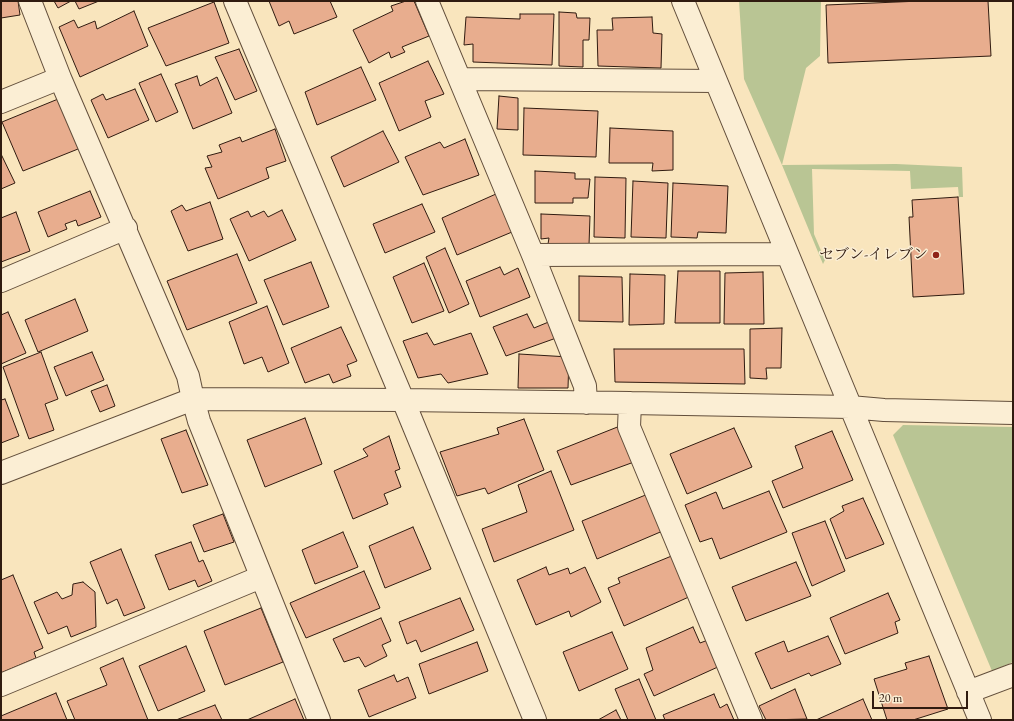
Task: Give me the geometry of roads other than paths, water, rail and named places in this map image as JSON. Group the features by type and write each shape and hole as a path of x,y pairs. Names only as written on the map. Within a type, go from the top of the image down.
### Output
{"street":[{"path":"30,1 60,78 126,228 188,376 199,421 319,720"},
{"path":"235,1 403,400 535,720"},
{"path":"427,1 533,255 585,386 586,403"},
{"path":"683,1 980,720"},
{"path":"1,102 60,78"},
{"path":"460,78 716,80"},
{"path":"1,281 126,228"},
{"path":"533,255 787,254"},
{"path":"1,473 193,399 630,403 850,407 884,410 1013,413"},
{"path":"630,403 629,427 751,720"},
{"path":"1,684 261,577"},
{"path":"968,692 1013,675"}],"place":[{"name":"セブン-イレブン","path":"936,255"}]}
